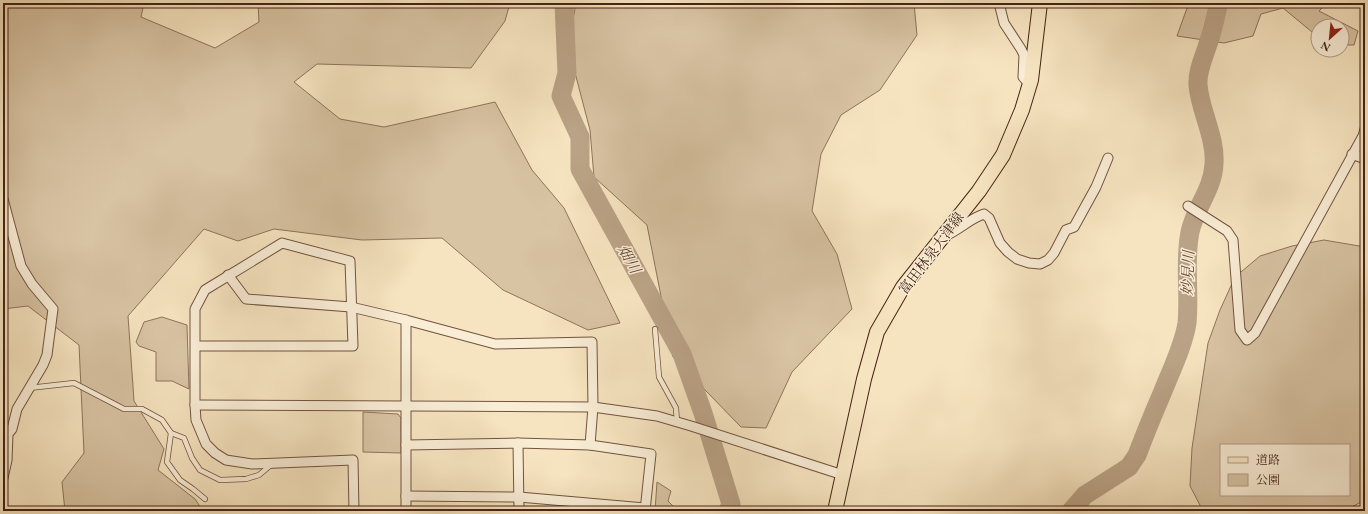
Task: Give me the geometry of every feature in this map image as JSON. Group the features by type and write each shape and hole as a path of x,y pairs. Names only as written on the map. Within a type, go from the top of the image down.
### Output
{"main road":[{"name":"富田林泉大津線","path":"835,511 864,379 877,332 903,286 979,191 1003,155 1022,110 1030,85 1040,3"}],"street":[{"path":"999,3 1004,23 1024,55 1023,77 1030,85"},
{"path":"1188,206 1227,231 1233,240 1240,330 1247,340 1255,332 1363,136 1365,129"},
{"path":"1352,154 1365,159"},
{"path":"942,237 955,231 977,216 984,214 989,218 1000,243 1008,252 1017,259 1029,263 1040,264 1048,260 1054,253 1066,230 1074,227 1096,187 1108,158"},
{"path":"3,199 21,266 32,284 53,309 47,355 18,408 12,429 6,433 7,460 3,478"},
{"path":"195,346 353,346 350,262 282,243 205,290 195,309 195,346 195,405 196,420 206,444 215,454 226,460 252,464 353,460 354,511"},
{"path":"228,275 246,298 351,307 495,344 592,342 593,407 590,445"},
{"path":"406,320 406,511"},
{"path":"195,405 593,407 657,416 843,475"},
{"path":"406,445 518,443 590,445 652,454 645,509 519,497 406,496"},
{"path":"518,443 519,511"}],"lane":[{"path":"655,329 659,377 676,408 677,422"},
{"path":"30,388 74,383 124,409 142,409 162,420 171,433 184,438 192,458 200,470 220,480 246,479 259,475 273,463"},
{"path":"171,433 167,462 180,480 193,488 205,499"}],"green space":[{"path":"3,3 144,3 141,17 215,48 259,22 258,3 510,3 505,21 471,68 317,64 294,82 340,119 384,127 495,102 532,170 564,208 620,323 588,330 503,290 442,238 362,240 274,229 238,241 204,229 128,316 134,401 164,449 158,470 195,499 203,511 65,511 62,482 84,453 79,345 28,306 3,309"},
{"path":"576,3 914,3 917,35 880,90 841,115 821,154 812,211 837,254 852,309 792,372 766,428 741,427 673,357 647,225 594,177 590,130 568,46"},
{"path":"1192,3 1327,3 1319,11 1333,18 1310,18 1310,30 1283,8 1261,14 1253,36 1224,43 1177,36 1187,8"},
{"path":"1350,27 1358,31 1354,45 1350,45"},
{"path":"1324,240 1365,247 1365,500 1344,511 1203,511 1190,486 1192,448 1208,343 1220,310 1235,277 1260,256 1292,246"},
{"path":"162,317 187,325 189,389 172,381 156,381 156,352 139,346 136,342 144,322"},
{"path":"363,412 398,414 401,418 401,453 363,452"},
{"path":"657,482 671,491 668,501 677,510 683,511 655,511"}],"waterway":[{"name":"畑川","path":"564,3 567,73 561,96 580,137 580,169 682,354 703,413 731,504 728,511"},
{"name":"妙見川","path":"1071,511 1085,495 1129,467 1137,455 1183,340 1188,312 1188,243 1192,223 1211,182 1214,164 1213,144 1199,95 1198,80 1219,3"}]}
